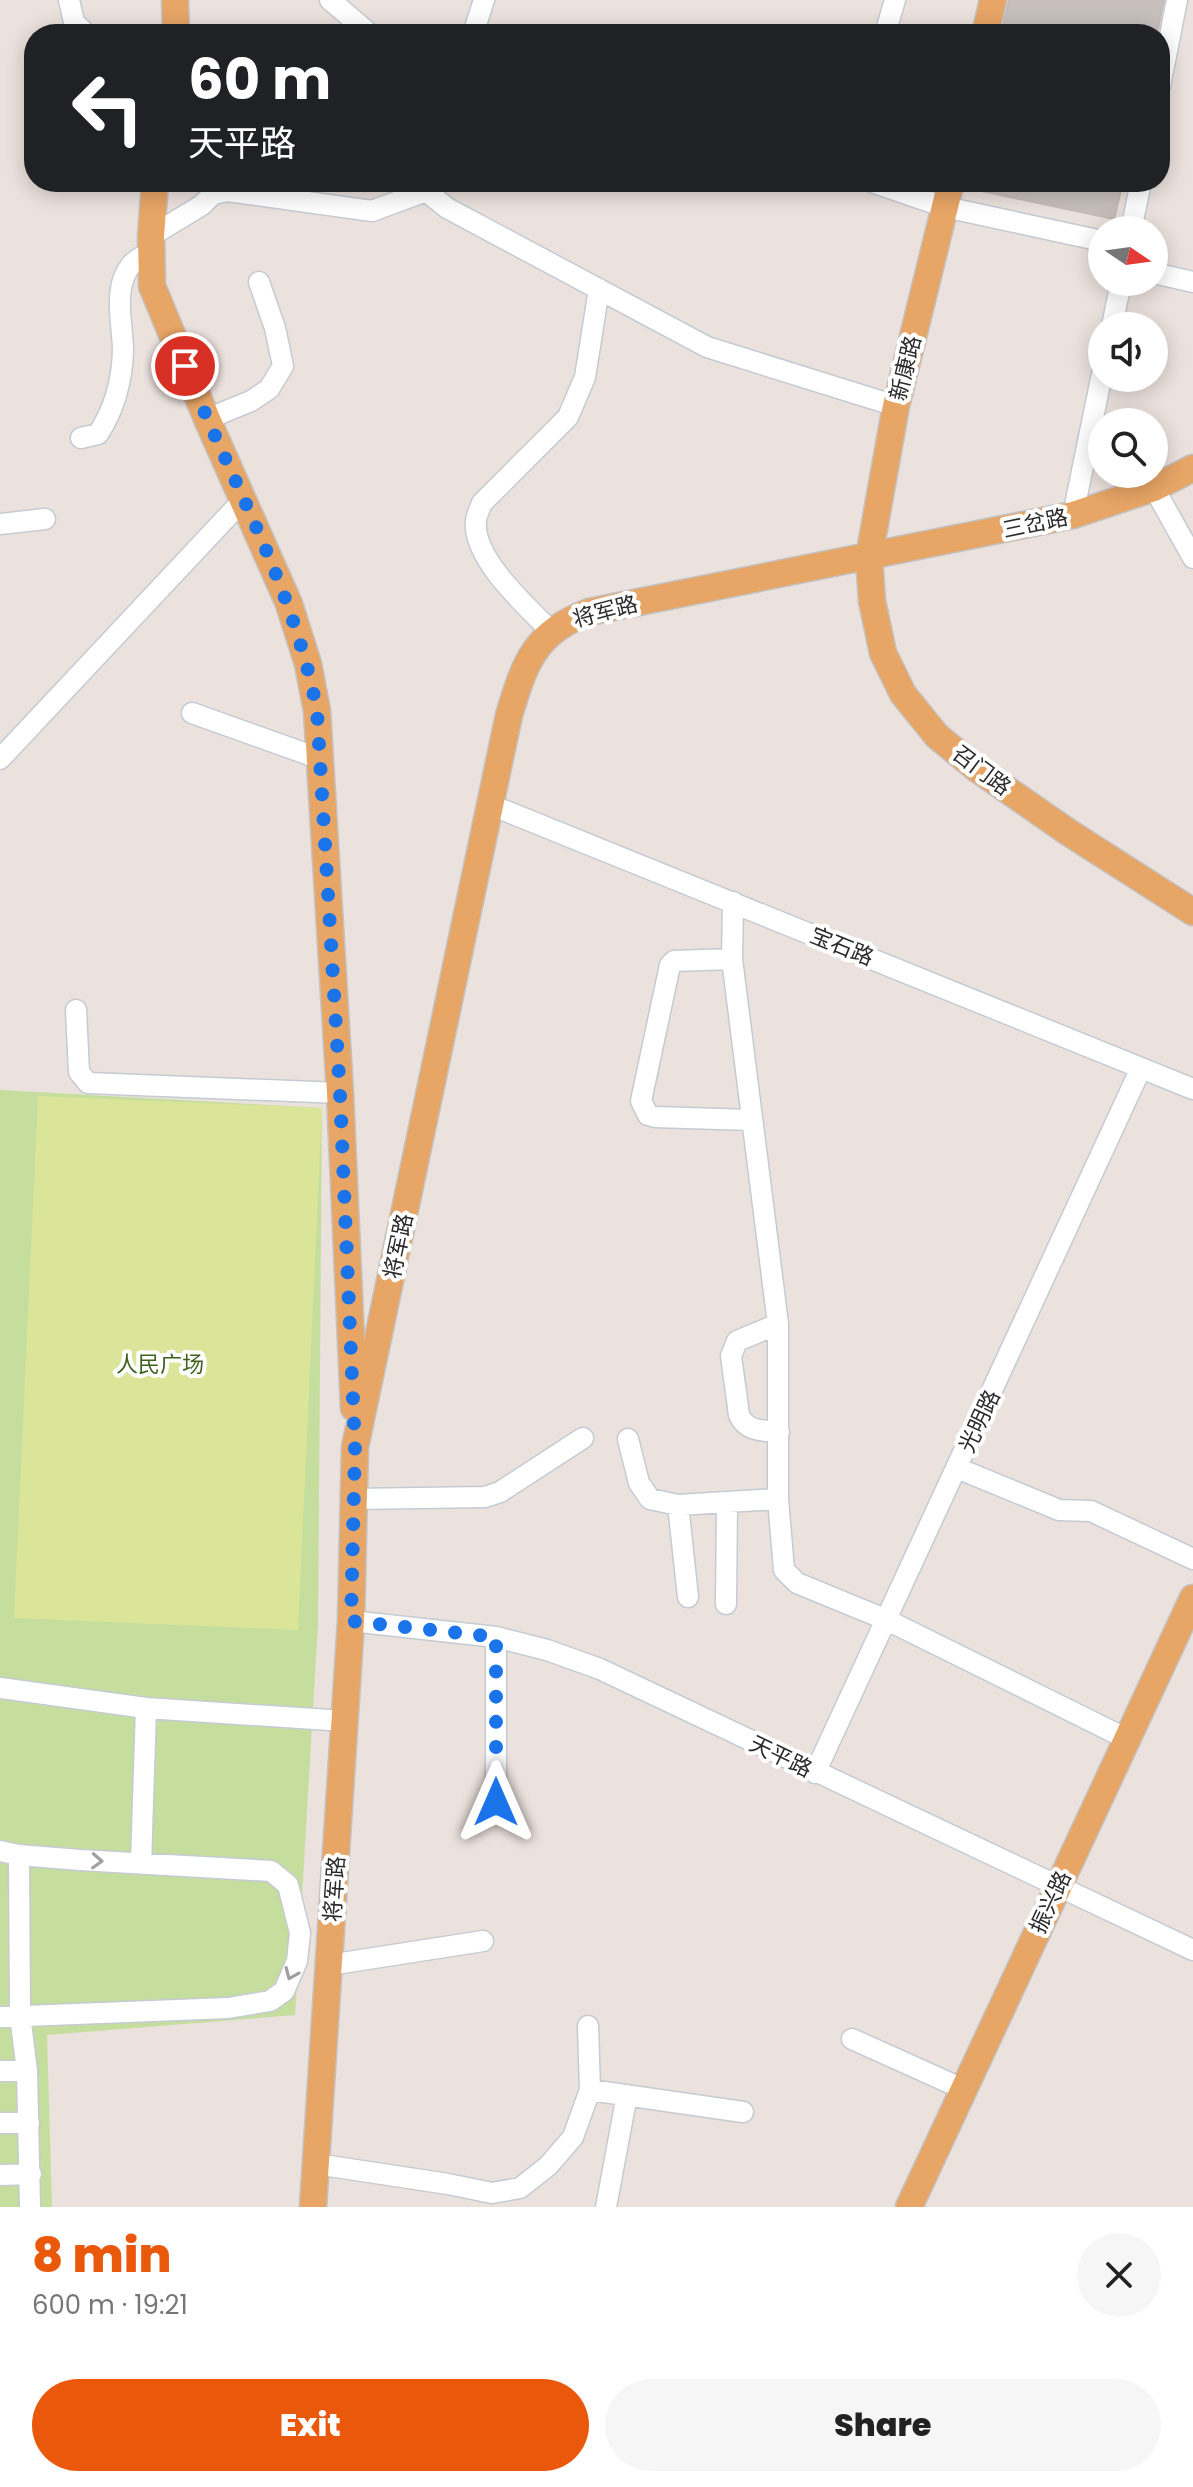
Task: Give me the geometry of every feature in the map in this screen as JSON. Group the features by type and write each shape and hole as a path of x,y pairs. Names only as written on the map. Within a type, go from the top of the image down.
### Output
{"main road":[{"path":"175,0 176,24"},
{"path":"987,24 993,0"},
{"path":"154,192 152,286 289,604 308,664 317,711 340,1093 355,1447"},
{"name":"新康路","path":"869,557 896,406 948,194"},
{"name":"三岔路","path":"1168,481 1193,468"},
{"name":"三岔路","path":"869,557 1073,515 1154,488"},
{"name":"将军路","path":"313,2207 351,1621 355,1447 509,715 519,683 531,657 551,631 565,621 612,606 869,557"},
{"name":"召门路","path":"869,557 872,601 883,653 903,694 937,736 976,768 1068,832 1193,912"},
{"path":"348,1262 375,1270 384,1269 395,1260"},
{"name":"振兴路","path":"909,2207 1193,1598"}],"street":[{"path":"69,0 76,24"},
{"path":"330,0 358,24"},
{"path":"476,24 484,0"},
{"path":"888,24 895,0"},
{"path":"1170,35 1177,0"},
{"path":"81,438 98,434 110,416 123,350 119,316 121,290 130,265 151,243 213,194 223,192"},
{"path":"235,192 372,211 414,192"},
{"path":"432,192 447,208 707,347 896,406"},
{"path":"1134,216 1139,192"},
{"path":"948,194 1088,237"},
{"path":"1168,276 1193,282"},
{"path":"207,419 251,401 269,389 283,366 275,328 259,282"},
{"path":"551,631 500,579 481,543 476,522 482,503 568,417 585,377 599,289"},
{"path":"1073,515 1098,392"},
{"path":"1154,488 1193,558"},
{"path":"2,749 244,499"},
{"path":"0,524 45,519"},
{"path":"192,713 318,758"},
{"name":"宝石路","path":"491,805 1193,1089"},
{"path":"733,902 732,959 778,1324 778,1499 784,1570 797,1583 887,1620 1127,1739"},
{"path":"732,959 674,961 670,965 641,1101 648,1115 655,1117 751,1120"},
{"path":"76,1010 79,1072 88,1083 340,1093"},
{"name":"光明路","path":"815,1773 1141,1068"},
{"path":"778,1324 737,1341 731,1356 743,1424 750,1429 779,1432"},
{"path":"354,1499 485,1497 500,1492 583,1438"},
{"path":"628,1439 639,1483 650,1499 678,1505 778,1499"},
{"path":"957,1468 1059,1510 1091,1511 1193,1559"},
{"path":"726,1604 727,1503"},
{"path":"678,1505 688,1597"},
{"name":"天平路","path":"351,1621 496,1637 547,1650 600,1669 1193,1950"},
{"path":"496,1637 496,1802"},
{"path":"0,1688 146,1708 345,1721"},
{"path":"141,1864 146,1708"},
{"path":"10,2016 228,2008 270,2001 284,1991 297,1961 300,1933 288,1885 271,1871 10,1853 10,2016 27,2071 30,2207"},
{"path":"300,1933 331,1935"},
{"path":"329,1965 483,1941"},
{"path":"316,2164 492,2193 520,2188 548,2166 573,2137 590,2090 588,2026"},
{"path":"852,2039 963,2089"},
{"path":"0,2071 27,2071"},
{"path":"590,2090 743,2112"},
{"path":"606,2207 627,2095"},
{"path":"0,2123 29,2123"},
{"path":"0,2175 31,2174"}],"green space":[{"name":"人民广场","path":"0,1090 322,1108 318,1623 295,2015 47,2035 52,2207 0,2207"},
{"path":"38,1096 322,1108 298,1630 14,1618"}],"building":[{"path":"1009,0 1164,0 1159,24 1003,24"},
{"path":"986,192 1121,192 1115,216 1100,216"}],"route":[{"path":"185,366 289,604 308,664 317,711 340,1093 355,1447 351,1621 496,1637 496,1802"}]}
